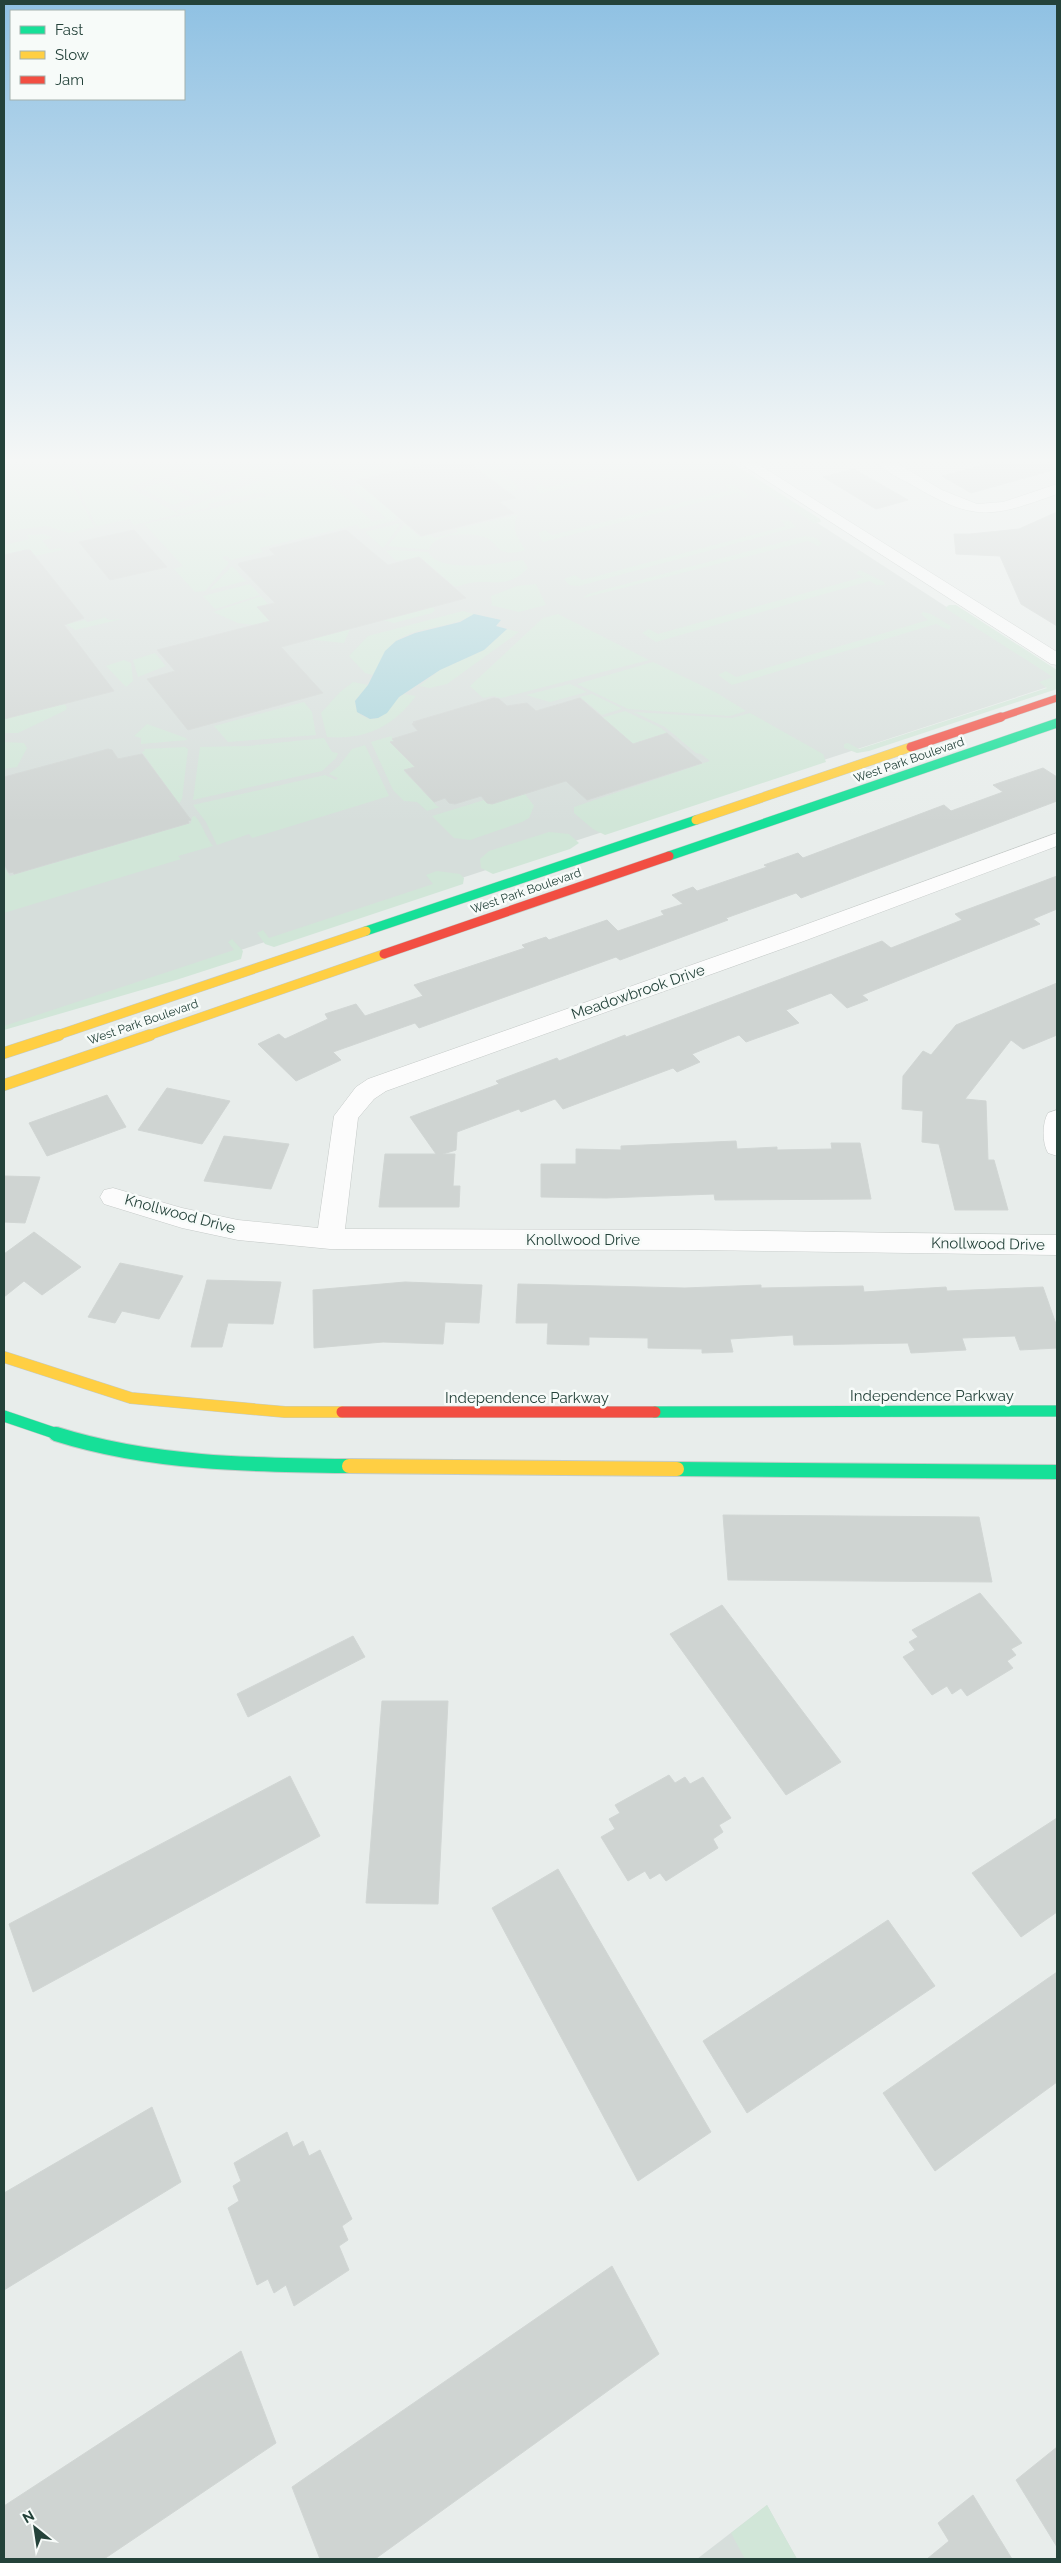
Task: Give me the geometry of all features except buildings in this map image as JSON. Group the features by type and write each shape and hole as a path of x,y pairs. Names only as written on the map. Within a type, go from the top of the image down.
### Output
{"main road":[{"name":"West Park Boulevard","path":"4,1053 1057,698"},
{"name":"West Park Boulevard","path":"4,1085 1057,723"},
{"name":"Independence Parkway","path":"4,1357 131,1398 285,1412 1057,1411"},
{"path":"4,1416 48,1431 135,1454 266,1465 1057,1472"}],"street":[{"path":"937,584 1057,660"},
{"name":"Meadowbrook Drive","path":"330,1239 346,1116 366,1093 377,1085 796,936 1057,839"},
{"path":"1057,1119 1057,1147"},
{"name":"Knollwood Drive","path":"113,1197 182,1218 238,1230 330,1239 698,1240 1057,1245"}],"shaded area":[{"path":"4,584 911,584 1057,679 1057,684 4,1027"},
{"path":"767,2505 797,2559 697,2559"}],"green space":[{"path":"187,584 211,584 205,591 195,592"},
{"path":"215,584 235,584 209,590"},
{"path":"250,584 260,595 215,609 203,596"},
{"path":"451,584 469,584 467,584 455,587"},
{"path":"536,584 546,605 519,612 490,605 492,604 491,596 517,586"},
{"path":"568,584 588,584 579,586"},
{"path":"627,584 640,584 583,598 588,594"},
{"path":"839,584 861,584 656,642 642,633 649,629 658,634"},
{"path":"261,596 267,603 277,628 238,623 213,612"},
{"path":"949,605 956,605 1057,670 1057,689 869,751 857,753 844,748 844,744 848,743 859,749 1047,688 1039,682 1053,677 945,608"},
{"path":"433,607 435,610 432,613 394,623 383,620"},
{"path":"463,611 474,614 456,622 406,635 397,640 390,647 373,675 365,673 349,656 368,636"},
{"path":"923,612 931,614 951,626 949,630 936,624 732,685 718,675 726,671 736,677 928,620 921,614"},
{"path":"558,614 649,660 501,698 493,696 483,698 470,686 543,618"},
{"path":"103,616 109,620 122,619 75,630 66,624 85,620 87,622 104,618"},
{"path":"240,627 314,638 350,629 344,643 246,633"},
{"path":"507,629 519,632 447,684 430,688 419,686 440,670 484,650"},
{"path":"155,653 166,666 138,677 133,660"},
{"path":"124,660 131,663 133,681 126,687 106,666"},
{"path":"653,662 717,693 746,711 730,716 628,709 577,684"},
{"path":"353,682 368,685 355,701 357,712 373,719 384,714 404,694 416,696 398,716 377,729 366,734 354,736 327,737 321,713 340,692"},
{"path":"570,684 587,692 550,702 526,695"},
{"path":"592,694 621,709 602,715 580,697"},
{"path":"304,702 312,712 316,735 228,742 214,726"},
{"path":"64,704 67,707 66,710 18,733 4,733 4,719"},
{"path":"625,711 661,728 667,733 620,748 591,721"},
{"path":"634,712 732,718 750,713 823,754 826,762 605,835 593,829 574,813 574,807 710,761 701,754 696,753 665,727"},
{"path":"147,724 187,740 141,744 141,738 134,736"},
{"path":"391,736 394,741 391,742 415,767 404,771 440,807 427,811 417,802 404,801 393,790 371,742"},
{"path":"324,738 332,752 338,753 336,758 322,771 193,800 200,747 248,746"},
{"path":"4,742 24,743 27,748 17,767 4,769"},
{"path":"365,745 389,796 252,838 249,834 217,845 206,822 193,805 325,775 336,780 338,778 329,774 339,766 352,749"},
{"path":"185,747 188,749 182,799 179,804 142,752 145,751 144,749"},
{"path":"525,794 534,806 529,818 470,840 454,838 432,816 484,800 487,802"},
{"path":"195,816 213,846 178,856 181,859 4,913 4,867 10,876 191,823 192,817"},
{"path":"549,832 569,834 579,843 570,849 493,874 481,868 480,859 489,851"},
{"path":"437,871 460,874 464,878 463,884 274,947 265,944 257,933 263,930 269,938 433,884 426,875"},
{"path":"232,939 243,951 241,959 4,1030 4,1026 234,950 228,942"},
{"path":"767,2505 797,2559 745,2559 731,2533"}],"water":[{"path":"474,614 501,620 496,626 507,629 484,650 440,670 399,697 387,713 378,718 370,719 357,712 355,701 368,685 385,651 396,641 415,633 460,622"}],"traffic: fast":[{"path":"669,856 1057,723"},
{"path":"366,931 696,820"},
{"path":"655,1412 1057,1411"},
{"path":"4,1416 87,1443 162,1458 269,1465 349,1466"},
{"path":"677,1469 1057,1472"}],"traffic: slow":[{"path":"696,820 911,747"},
{"path":"4,1053 366,931"},
{"path":"4,1085 384,954"},
{"path":"4,1357 131,1398 285,1412 342,1412"},
{"path":"349,1466 677,1469"}],"traffic: jam":[{"path":"911,747 1057,698"},
{"path":"384,954 669,856"},
{"path":"342,1412 655,1412"}]}
